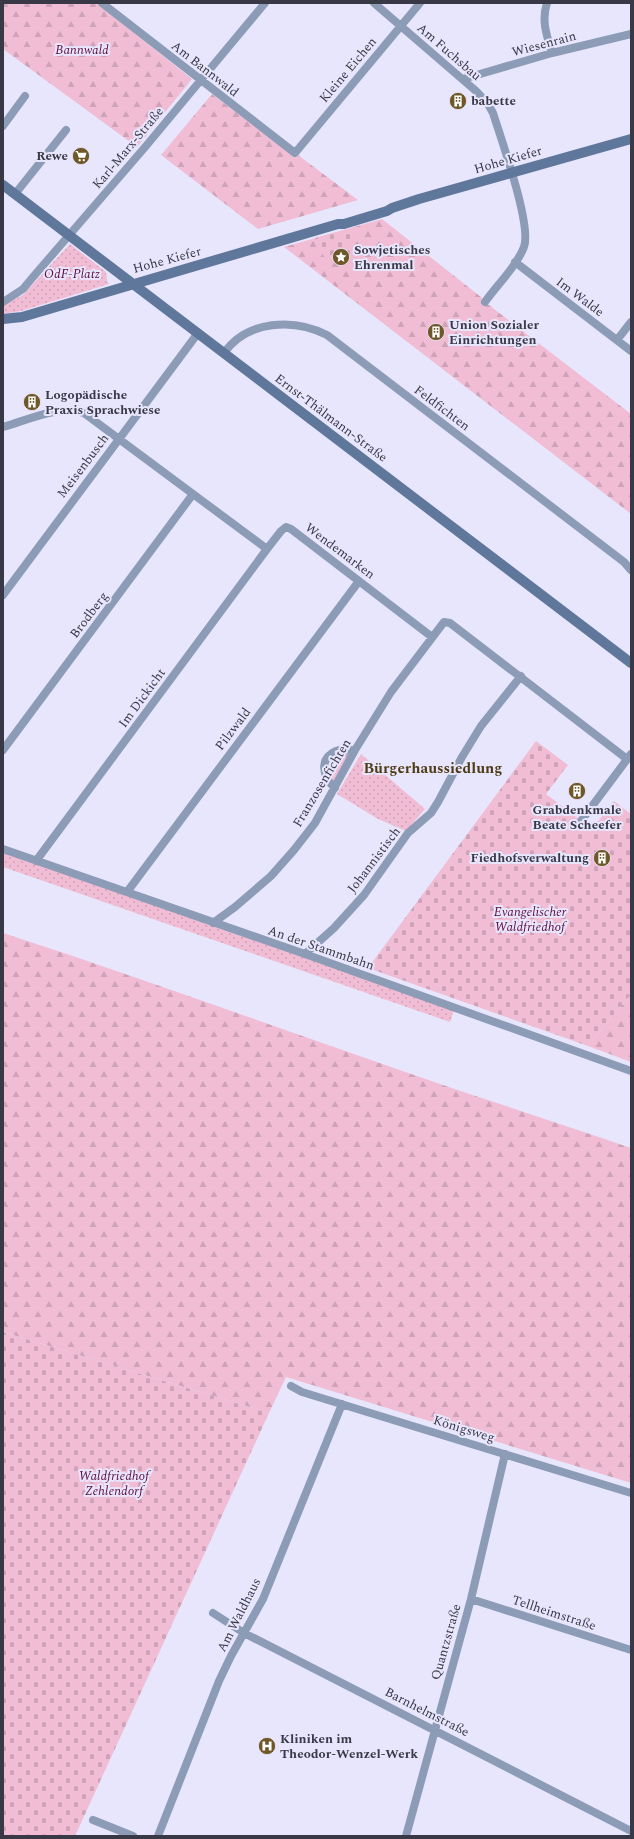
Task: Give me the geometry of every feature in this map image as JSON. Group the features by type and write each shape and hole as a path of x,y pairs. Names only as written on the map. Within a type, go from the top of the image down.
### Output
{"street":[{"name":"Karl-Marx-Straße","path":"3,302 23,289 265,3"},
{"name":"Am Fuchsbau","path":"374,3 463,79 488,104 493,113 512,172 526,233 523,248 484,302"},
{"name":"Kleine Eichen","path":"295,153 420,3"},
{"path":"547,3 544,14 544,26 552,53"},
{"name":"Am Bannwald","path":"107,5 295,153"},
{"name":"Wiesenrain","path":"463,79 552,53 631,34"},
{"path":"3,126 25,96"},
{"path":"15,194 66,130"},
{"name":"Hohe Kiefer","path":"3,319 22,317 132,283 338,224 342,220 354,216 386,207 392,208 512,172 631,139"},
{"name":"Ernst-Thälmann-Straße","path":"3,185 631,663"},
{"name":"Im Walde","path":"514,262 631,351"},
{"path":"617,340 631,322"},
{"name":"Feldfichten","path":"224,353 231,345 242,337 263,327 297,324 321,332 624,562 631,570"},
{"name":"Meisenbusch","path":"3,595 198,333"},
{"path":"3,427 59,411 73,410 90,416 267,549"},
{"name":"Brodberg","path":"3,750 193,494"},
{"name":"Wendemarken","path":"267,549 286,527 291,529 432,637"},
{"name":"Im Dickicht","path":"36,861 267,549"},
{"name":"Pilzwald","path":"127,892 359,581"},
{"path":"432,637 440,625 447,622 629,757 581,821"},
{"name":"Franzosenfichten","path":"213,923 241,902 271,876 285,861 314,823 391,692 432,637"},
{"name":"Johannistisch","path":"305,954 334,928 364,895 408,833 431,813 462,756 478,732 521,676"},
{"path":"335,788 325,776 324,769 326,762 335,752 342,749 356,750"},
{"name":"An der Stammbahn","path":"3,849 305,954 631,1071"},
{"name":"Königsweg","path":"292,1386 302,1392 631,1493"},
{"name":"Am Waldhaus","path":"158,1836 219,1681 231,1656 263,1599 342,1404"},
{"name":"Quantzstraße","path":"406,1836 434,1729 471,1599 505,1454"},
{"name":"Tellheimstraße","path":"471,1599 631,1650"},
{"name":"Barnhelmstraße","path":"213,1613 244,1633 631,1831"},
{"path":"94,1820 133,1836"}],"green space":[{"name":"Bannwald","path":"3,3 96,3 192,79 137,147 3,49"},
{"path":"212,94 296,158 298,155 358,200 258,229 161,155"},
{"path":"382,219 481,297 485,302 631,414 631,514 284,247"},
{"name":"Sowjetisches Ehrenmal","path":"348,229 353,245 351,254 348,258 340,262 326,259 315,238"},
{"name":"OdF-Platz","path":"70,244 106,272 107,281 109,284 21,311 3,314 3,305 23,295"},
{"name":"Evangelischer Waldfriedhof","path":"536,741 568,765 546,794 592,829 614,801 631,814 631,994 588,1046 368,968"},
{"path":"338,753 349,753 333,783 327,770 331,759"},
{"path":"361,754 425,809 406,831 378,819 337,794"},
{"path":"3,849 455,1008 450,1022 3,867"},
{"path":"3,933 631,1148 631,1483 286,1377 269,1413 3,1332"},
{"path":"631,994 631,1062 588,1046"},
{"name":"Waldfriedhof Zehlendorf","path":"3,1332 269,1413 75,1836 3,1836"}],"place":[{"name":"babette","path":"458,101"},
{"name":"Rewe","path":"81,156"},
{"name":"Sowjetisches Ehrenmal","path":"341,257"},
{"name":"Union Sozialer Einrichtungen","path":"436,332"},
{"name":"Logopädische Praxis Sprachwiese","path":"32,402"},
{"name":"Grabdenkmale Beate Scheefer","path":"577,791"},
{"name":"Fiedhofsverwaltung","path":"602,858"},
{"name":"Kliniken im Theodor-Wenzel-Werk","path":"267,1746"}],"district":[{"name":"Bürgerhaussiedlung","path":"433,768"}]}
